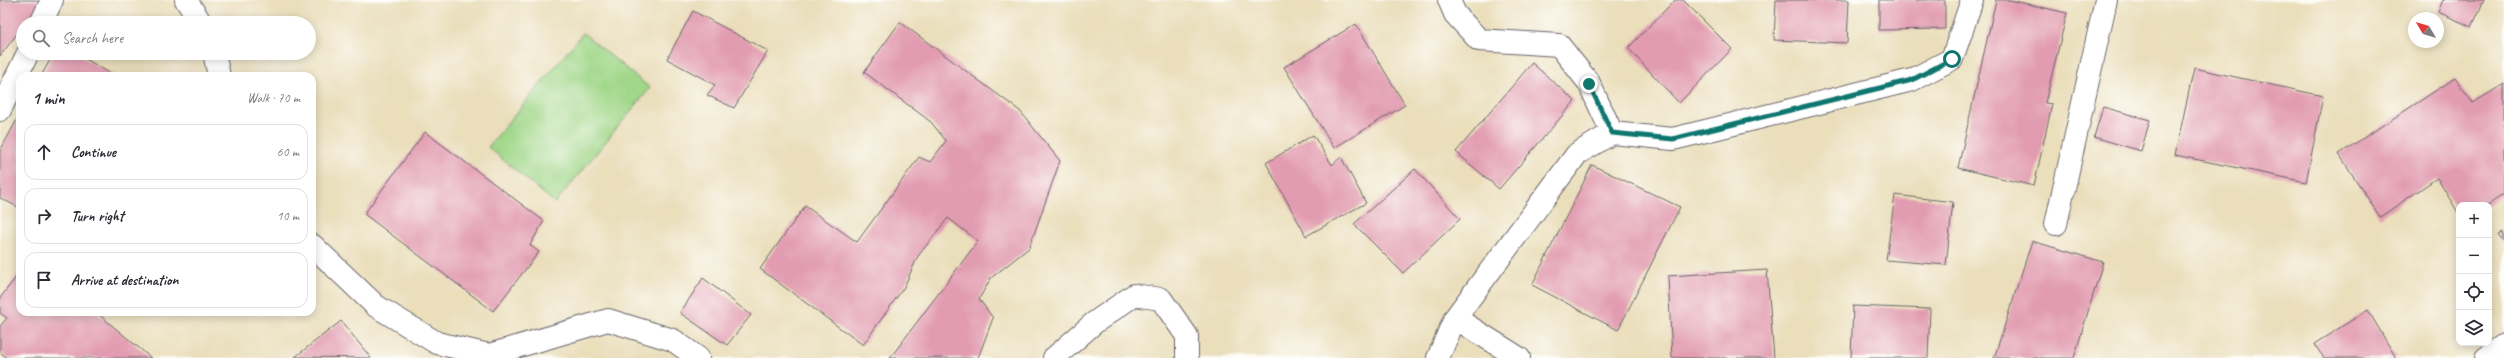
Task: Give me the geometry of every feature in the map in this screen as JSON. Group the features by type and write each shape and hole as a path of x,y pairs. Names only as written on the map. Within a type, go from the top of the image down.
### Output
{"street":[{"path":"45,16 52,0"},
{"path":"186,0 196,16"},
{"path":"1449,0 1455,14 1479,40 1559,45 1589,84 1612,133"},
{"path":"1438,358 1455,318 1577,154 1612,133 1673,139 1912,80 1952,59 1972,0"},
{"path":"2056,224 2106,0"},
{"path":"19,72 25,60"},
{"path":"216,60 218,72"},
{"path":"0,110 16,77"},
{"path":"316,249 376,306 437,343 489,355 608,320 673,340 698,358"},
{"path":"1054,358 1094,323 1134,295 1161,299 1187,336 1187,358"},
{"path":"1455,318 1519,358"},
{"path":"2486,358 2504,345"}],"green space":[{"path":"583,33 650,88 555,203 488,147"}],"building":[{"path":"0,0 35,0 41,4 32,16 16,16 16,35 0,56"},
{"path":"1675,0 1683,0 1732,49 1679,103 1628,48"},
{"path":"1776,0 1849,0 1847,43 1774,40"},
{"path":"1879,0 1945,0 1945,29 1879,30"},
{"path":"1996,0 2010,0 2067,13 2045,103 2052,104 2034,186 1958,168"},
{"path":"2443,0 2484,0 2472,27 2444,15 2444,12 2438,12"},
{"path":"693,11 768,51 734,108 707,95 715,85 667,59"},
{"path":"900,22 1020,111 1060,161 1029,248 991,278 979,299 993,318 978,358 890,358 978,241 948,218 918,256 904,287 863,345 760,269 805,206 857,242 919,157 930,162 946,141 931,122 864,72"},
{"path":"1356,24 1405,105 1334,148 1284,67"},
{"path":"50,60 87,60 108,72 43,72"},
{"path":"1532,63 1575,101 1499,189 1456,152"},
{"path":"2194,68 2323,96 2306,182 2175,155"},
{"path":"2455,78 2473,103 2504,84 2504,194 2492,202 2456,202 2456,209 2437,178 2380,217 2339,154"},
{"path":"2103,107 2150,120 2141,151 2094,137"},
{"path":"16,121 16,206 0,198 0,151"},
{"path":"425,132 544,221 530,245 539,252 493,311 364,214"},
{"path":"1313,135 1332,165 1341,157 1366,203 1306,236 1266,163"},
{"path":"1592,165 1680,207 1618,330 1532,285"},
{"path":"1415,169 1460,219 1403,273 1354,224"},
{"path":"1895,195 1953,202 1946,265 1886,260"},
{"path":"2504,231 2504,241 2499,234"},
{"path":"2032,241 2103,262 2074,358 1994,358"},
{"path":"1767,270 1774,358 1672,358 1668,276"},
{"path":"16,277 16,316 101,316 151,358 7,358 0,352 0,326 7,318 0,313 0,298"},
{"path":"703,278 751,315 727,345 680,313"},
{"path":"1853,306 1930,309 1928,358 1851,358"},
{"path":"2368,310 2396,358 2324,358 2314,344"},
{"path":"341,321 371,358 295,357"}],"route":[{"path":"1589,84 1612,133 1673,139 1912,80 1952,59"}]}
